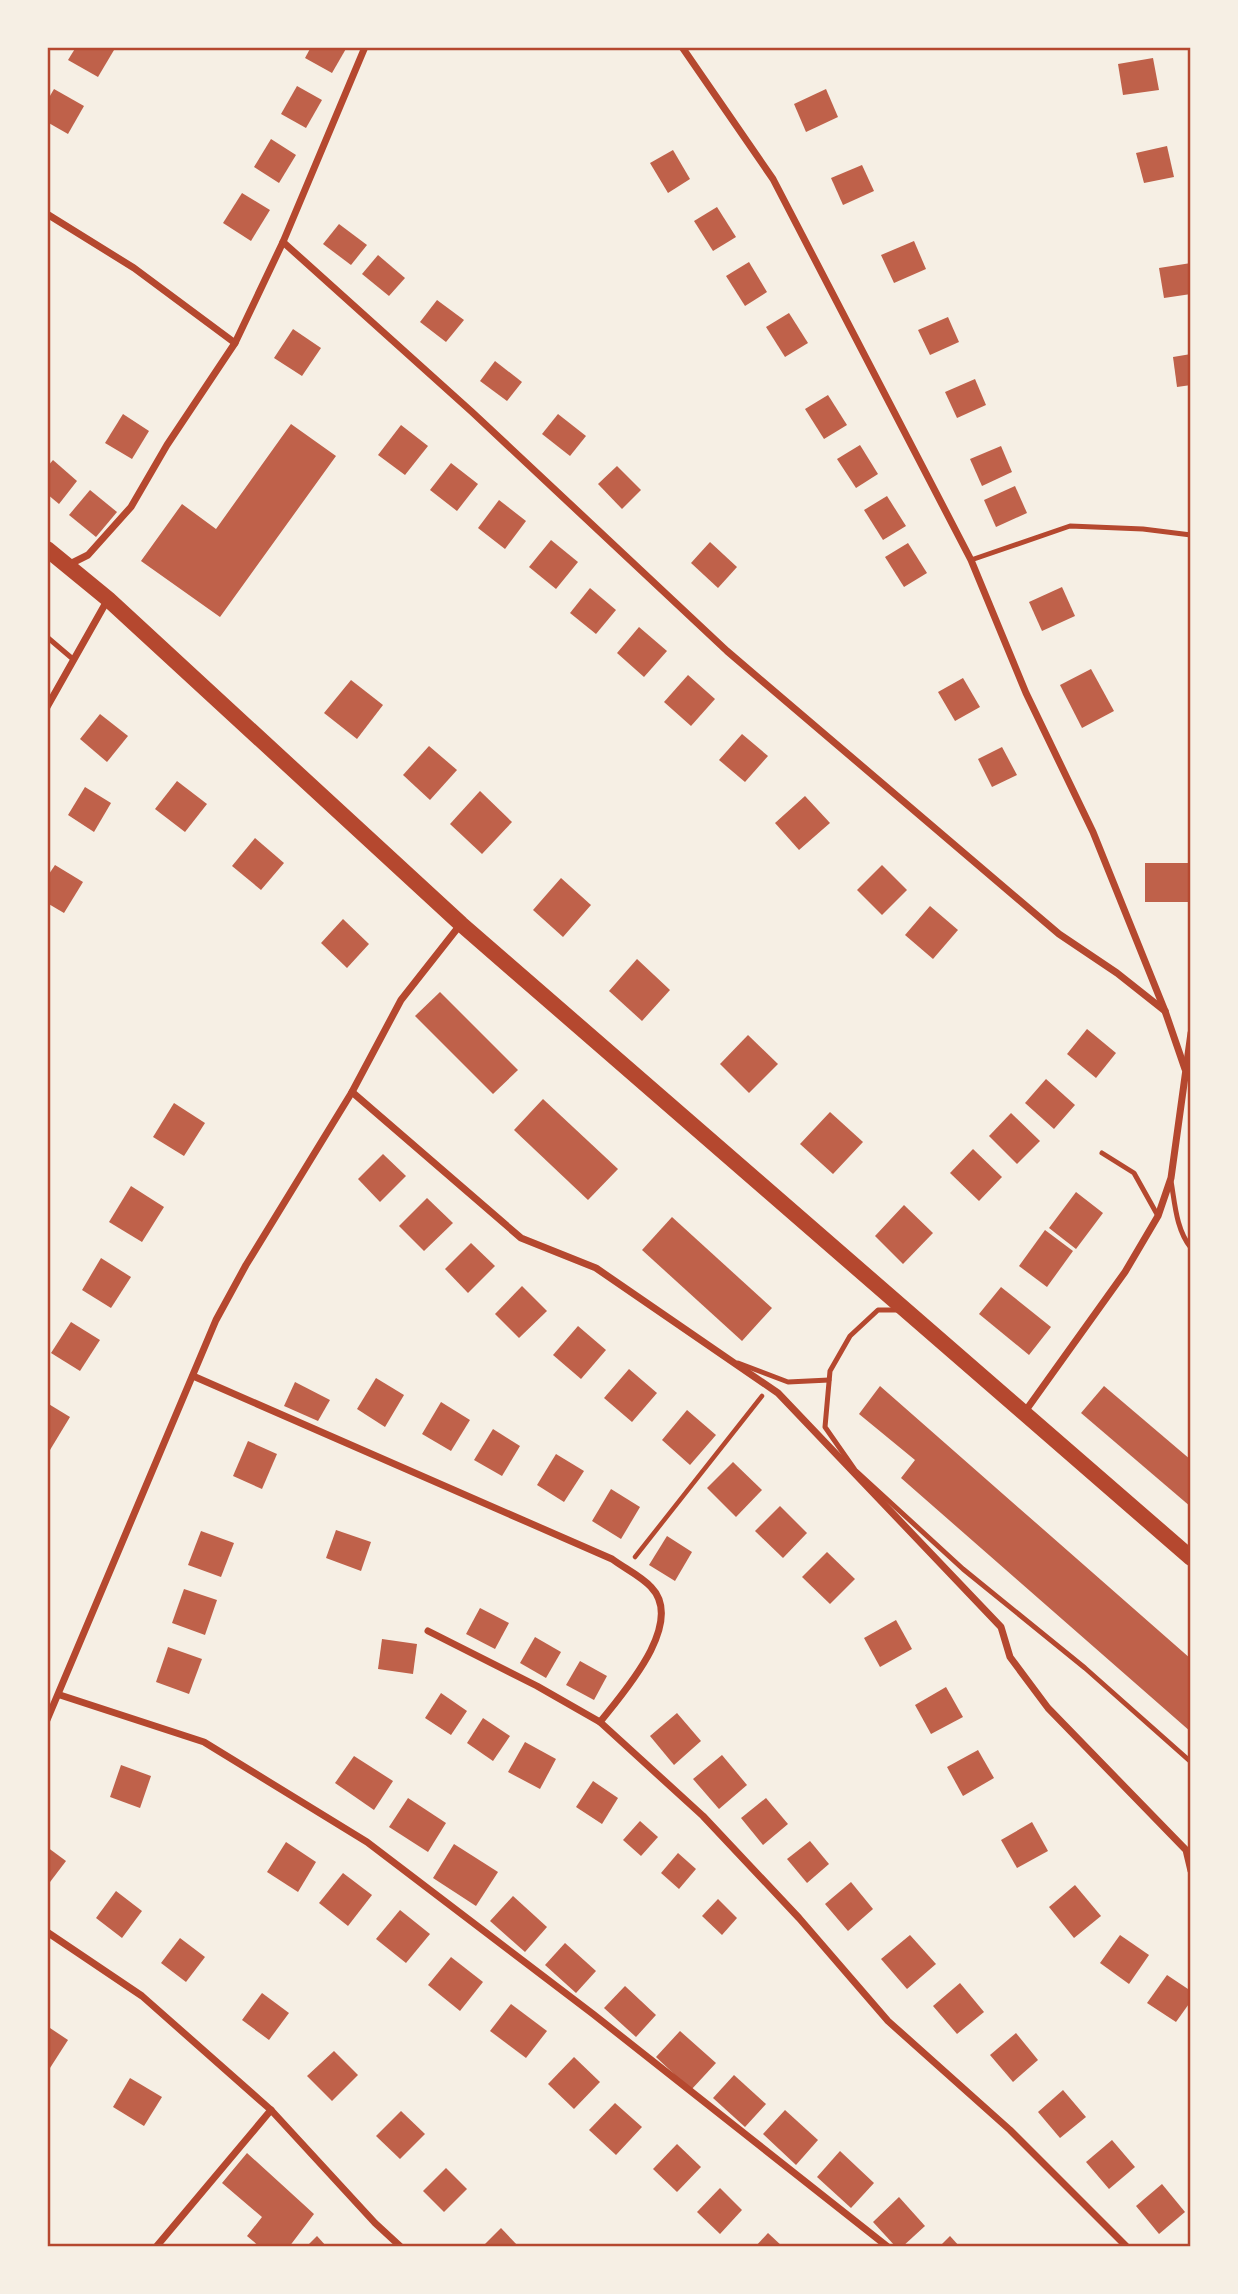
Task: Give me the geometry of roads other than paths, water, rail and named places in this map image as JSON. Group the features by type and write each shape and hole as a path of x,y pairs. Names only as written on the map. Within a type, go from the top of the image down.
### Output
{"main road":[{"path":"47,549 108,599 461,924 1191,1558"}],"street":[{"path":"67,565 88,555 131,507 167,445 235,343 283,242 365,47"},
{"path":"682,47 773,179 971,561 1026,693 1093,832 1165,1011 1185,1069"},
{"path":"47,214 134,268 235,343"},
{"path":"283,242 472,412 727,651 1059,934 1165,1011"},
{"path":"47,707 108,599"},
{"path":"47,1720 60,1695 216,1320 246,1265 352,1092 401,1000 461,924"},
{"path":"1023,1413 1125,1272 1158,1216 1171,1178 1191,1033"},
{"path":"352,1092 521,1238 596,1268 769,1387 1001,1627 1010,1657 1048,1708 1189,1850 1191,1871"},
{"path":"193,1376 612,1559 652,1587 662,1604 661,1627 638,1674 600,1722"},
{"path":"428,1631 537,1686 600,1722 703,1816 799,1918 888,2021 1010,2130 1127,2247"},
{"path":"60,1695 204,1742 367,1842 572,1998 888,2247"},
{"path":"47,1932 142,1996 271,2110 375,2223 401,2247"},
{"path":"156,2247 271,2110"}],"lane":[{"path":"971,561 1070,526 1143,529 1191,535"},
{"path":"47,637 74,660"},
{"path":"1102,1153 1135,1173 1158,1216"},
{"path":"1171,1178 1177,1218 1191,1248"},
{"path":"906,1310 878,1310 850,1336 830,1371 825,1427 855,1470 964,1569 1086,1668 1191,1762"},
{"path":"730,1360 788,1382 829,1380"}]}
